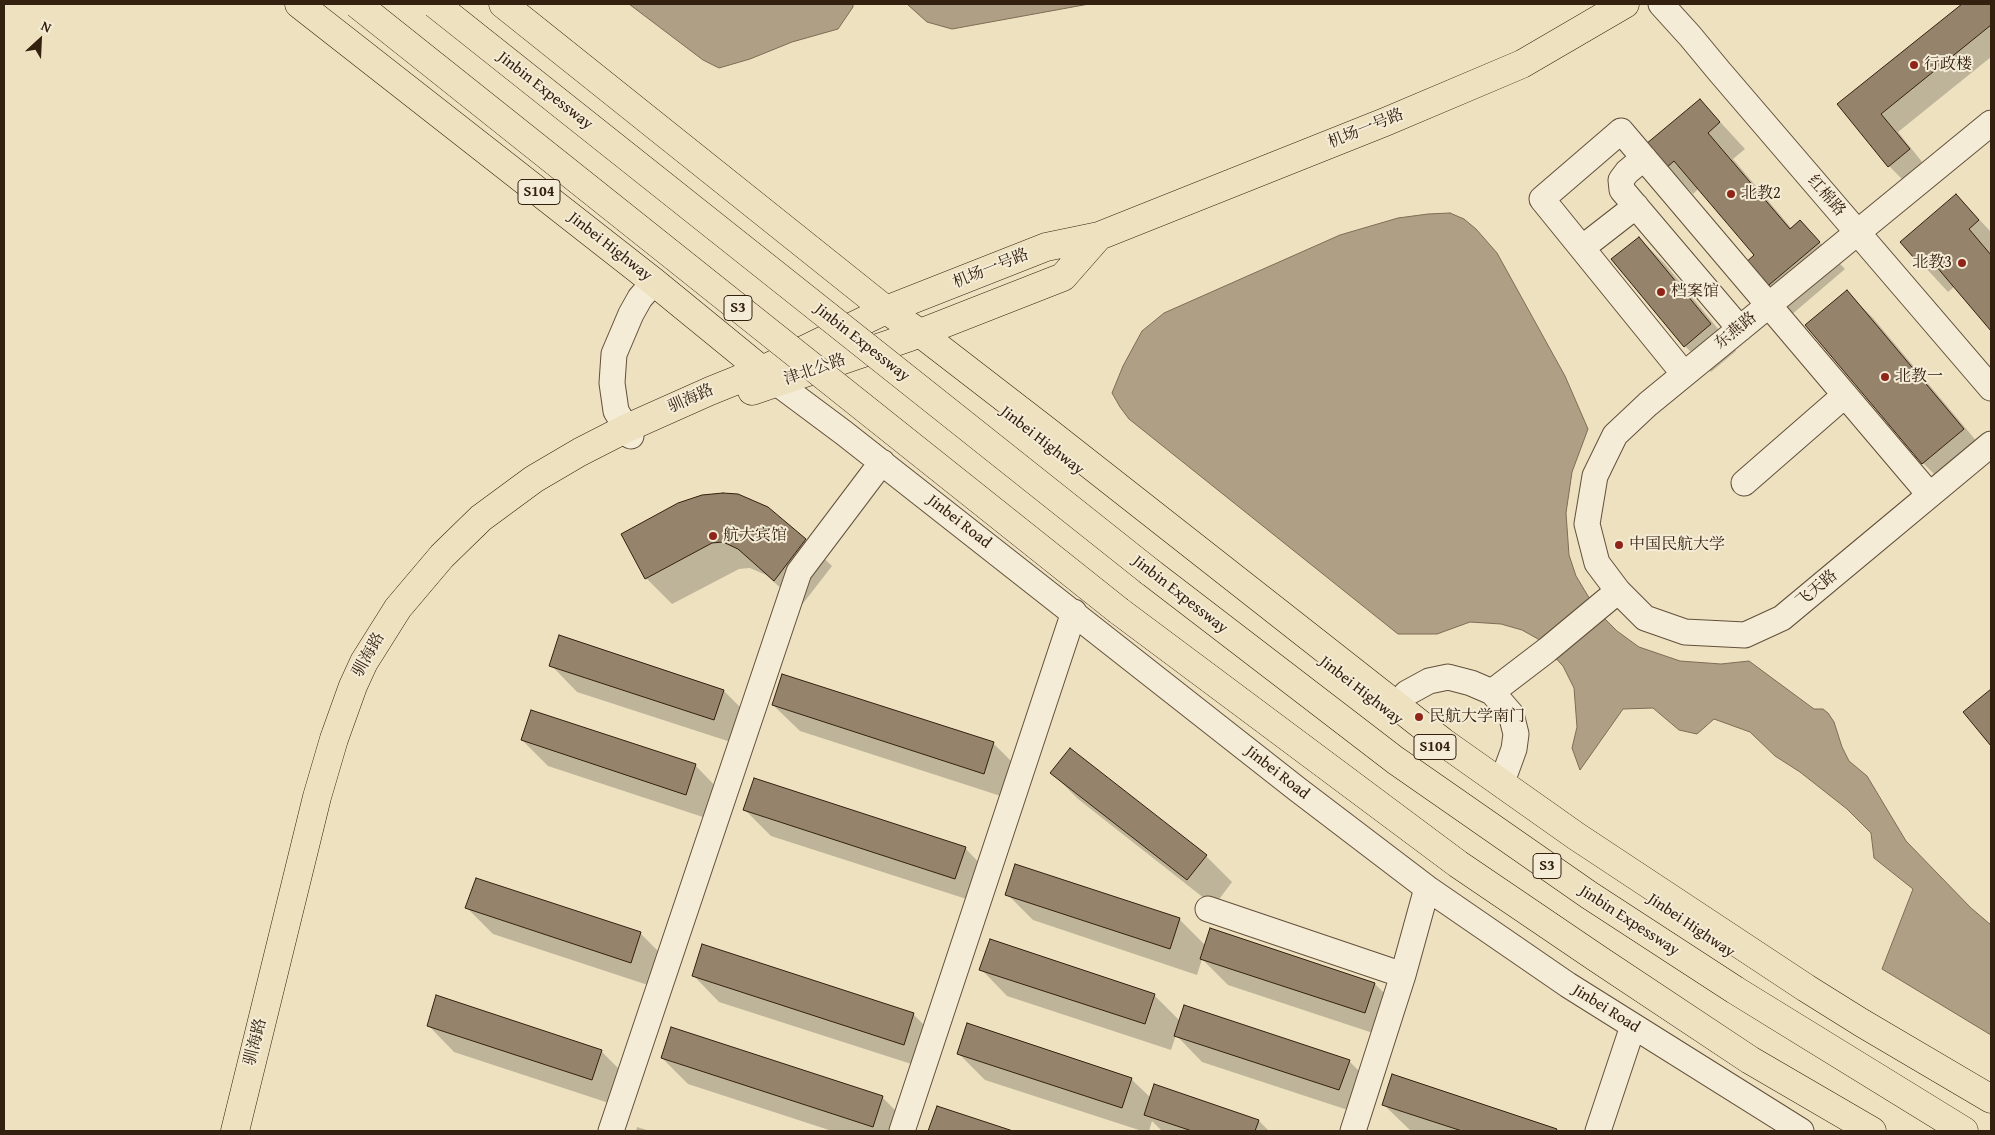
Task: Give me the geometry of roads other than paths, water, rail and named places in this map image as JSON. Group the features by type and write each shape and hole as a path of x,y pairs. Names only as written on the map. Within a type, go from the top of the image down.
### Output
{"main road":[{"name":"Jinbei Highway","path":"299,4 654,282 769,376"},
{"name":"S3","path":"357,4 1119,611 1458,864 1750,1060 1872,1131"},
{"name":"Jinbin Expessway","path":"435,4 1150,572 1395,760 1590,896 1735,990 1964,1131"},
{"name":"Jinbei Highway","path":"503,4 915,335 1416,733 1471,774 1752,967 1857,1034 1991,1113"},
{"name":"机场一号路","path":"886,310 1046,247 1099,236 1385,122 1522,64 1625,4"},
{"name":"机场一号路","path":"915,335 1063,277 1099,236"},
{"name":"津北公路","path":"769,376 886,310"},
{"name":"Jinbei Highway","path":"915,335 1394,705 1499,782 1576,836 1806,988 1991,1098"},
{"name":"津北公路","path":"769,376 915,335"},
{"name":"驯海路","path":"243,1131 326,793 347,725 357,697 372,668 420,592 456,551 483,526 516,500 629,432 710,391 769,376"},
{"name":"驯海路","path":"235,1131 317,797 343,712 364,662 398,608 418,582 481,518 534,479 580,452 629,432"}],"street":[{"name":"红棉路","path":"1661,4 1991,388"},
{"name":"东燕路","path":"1618,591 1597,563 1588,524 1595,476 1615,436 1648,404 1684,374 1991,123"},
{"path":"1684,374 1542,199 1621,131 1929,494"},
{"path":"1644,158 1627,172 1621,180 1622,190 1740,329"},
{"path":"1582,248 1636,206"},
{"path":"629,432 616,410 612,383 614,354 630,314 640,298 654,282"},
{"name":"Jinbei Road","path":"769,376 1074,612 1297,789 1427,888 1568,985 1801,1131"},
{"path":"1744,483 1845,395"},
{"name":"飞天路","path":"1618,591 1646,618 1685,632 1745,635 1782,618 1991,444"},
{"path":"610,1131 799,572 882,462"},
{"path":"1492,692 1547,650 1618,591"},
{"path":"902,1131 1074,612"},
{"path":"1394,705 1407,693 1428,680 1448,677 1471,682 1492,692 1511,714 1516,734 1514,749 1499,782"},
{"path":"1354,1131 1403,975 1427,888"},
{"path":"1208,909 1403,975"},
{"path":"1598,1131 1633,1026"}],"place":[{"name":"行政楼","path":"1914,65"},
{"name":"北教2","path":"1731,194"},
{"name":"北教3","path":"1962,263"},
{"name":"档案馆","path":"1661,292"},
{"name":"北教一","path":"1885,377"},
{"name":"航大宾馆","path":"713,536"},
{"name":"中国民航大学","path":"1619,545"},
{"name":"民航大学南门","path":"1419,717"}]}
